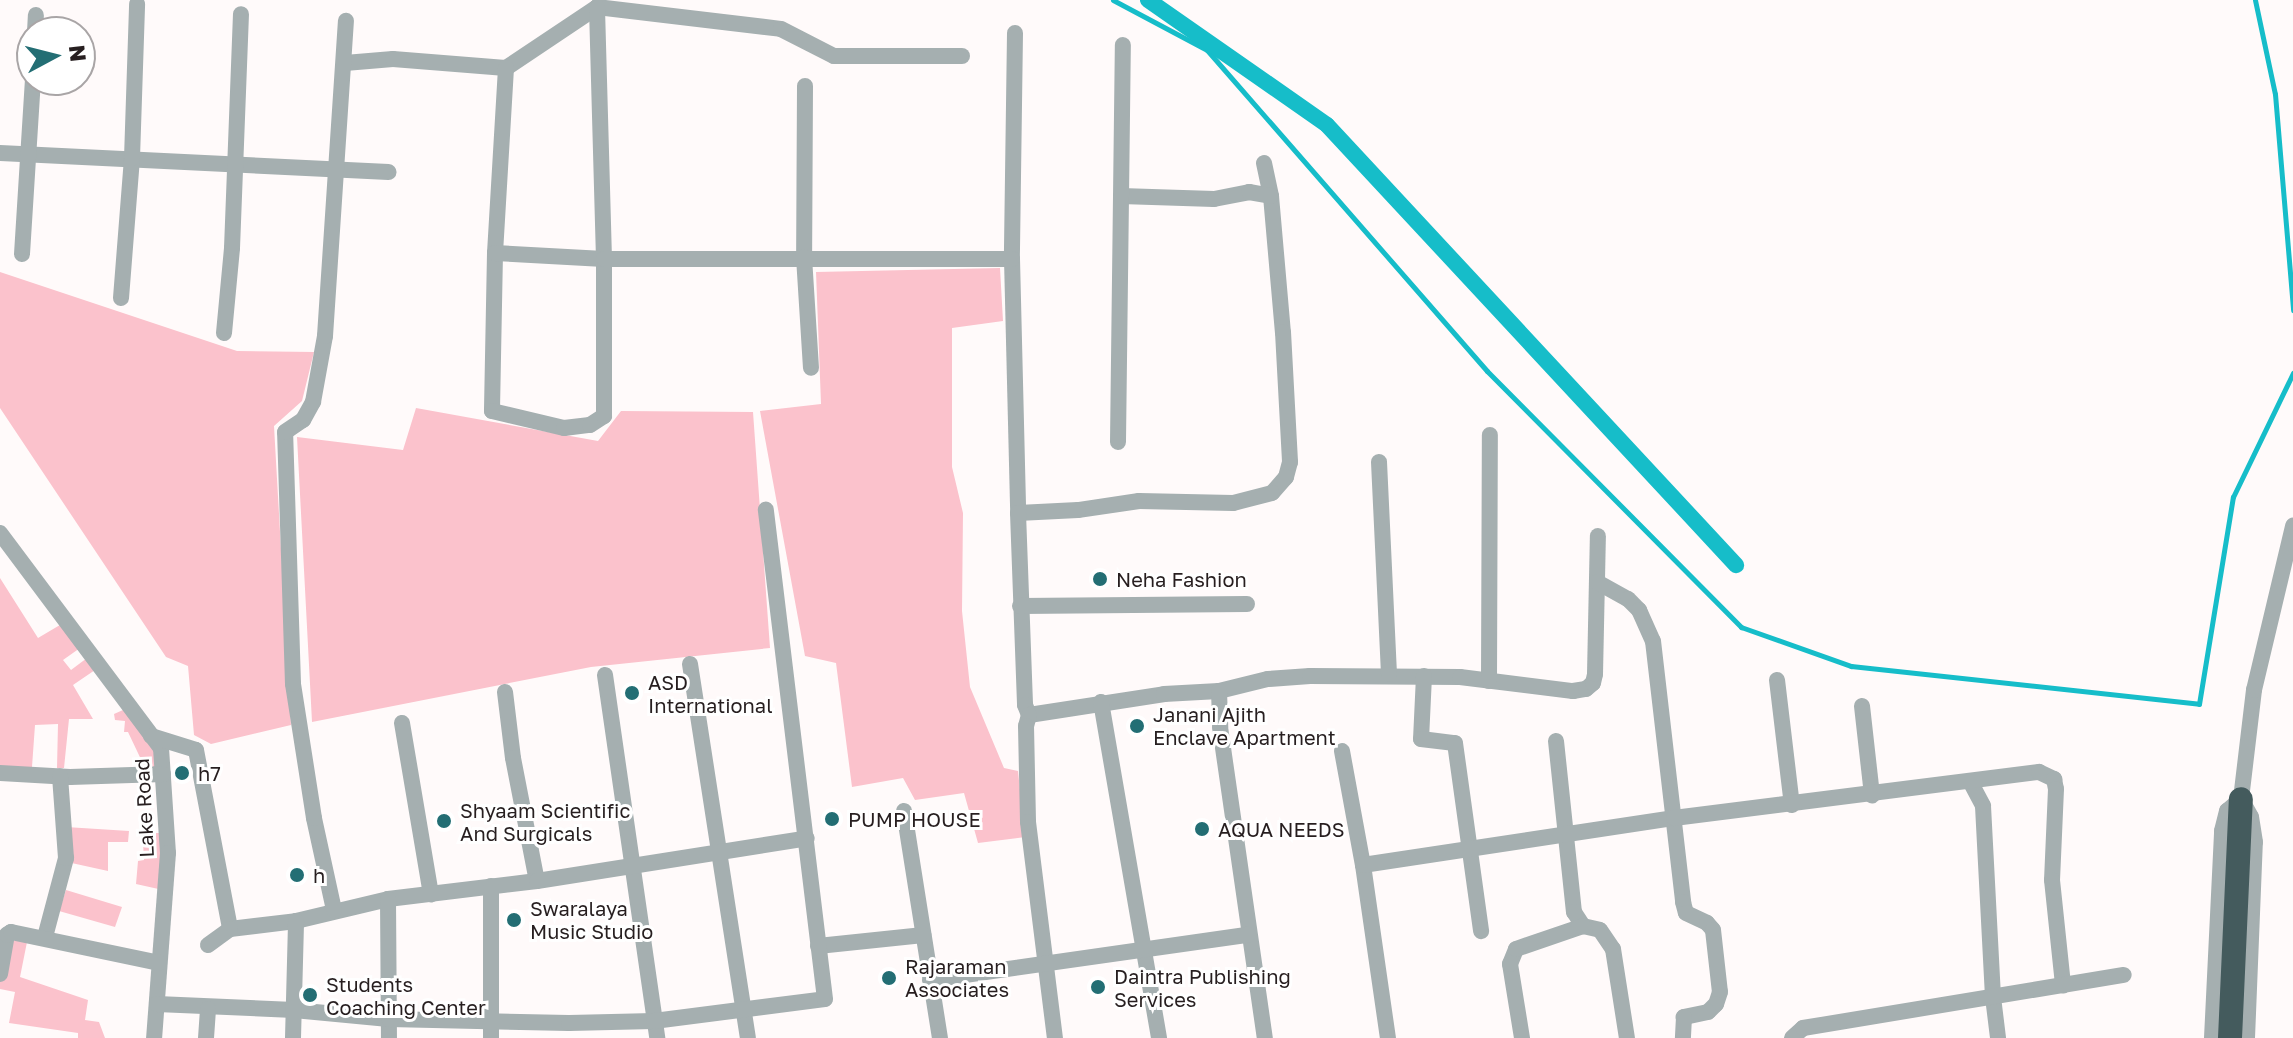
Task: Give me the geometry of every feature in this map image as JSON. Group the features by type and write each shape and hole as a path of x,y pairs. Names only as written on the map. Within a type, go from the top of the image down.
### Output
{"highway":[{"path":"2230,1038 2241,799"}],"street":[{"path":"121,298 132,158 137,4"},
{"path":"506,68 495,253 492,411 564,428 590,425 604,416 604,259 597,7"},
{"path":"345,63 393,59 506,68 597,7 781,29 834,56 962,56"},
{"path":"224,333 232,248 241,14"},
{"path":"334,910 314,818 293,684 285,432 303,420 313,402 325,336 346,21"},
{"path":"1015,33 1012,259 1020,606 1025,705 1029,715 1026,726 1028,822 1055,1038"},
{"path":"1118,442 1123,45"},
{"path":"805,86 804,257 811,368"},
{"path":"22,254 32,96"},
{"path":"0,153 389,172"},
{"path":"1018,513 1078,510 1139,501 1233,503 1272,493 1286,477 1290,462 1287,390 1271,196 1264,163"},
{"path":"1121,196 1214,199 1249,192 1271,196"},
{"path":"495,253 604,259 1012,259"},
{"path":"1489,681 1490,435"},
{"path":"1379,462 1389,674"},
{"path":"157,1004 208,1009 294,1010 491,1031 656,1030 743,1010 825,999 766,510"},
{"path":"2247,1038 2255,842 2251,817 2241,799 2254,690 2293,526"},
{"name":"Lake Road","path":"0,533 161,748 168,853 154,1038"},
{"path":"1029,715 1101,702 1219,691 1268,679 1389,674 1573,691 1586,689 1593,683 1598,536"},
{"path":"1597,582 1628,599 1639,610 1653,641 1683,902 1686,913 1707,923 1713,930 1720,992 1716,1004 1708,1012 1684,1017 1683,1038"},
{"path":"1020,606 1247,604"},
{"path":"690,664 748,1038"},
{"path":"605,675 656,1030"},
{"path":"1424,676 1421,739 1455,743 1481,931"},
{"path":"1777,680 1792,805"},
{"path":"1219,691 1220,727 1265,1038"},
{"path":"505,692 513,758 537,881"},
{"path":"1101,702 1159,1038"},
{"path":"1862,706 1872,795"},
{"path":"402,723 431,895"},
{"path":"151,736 196,750 201,763 226,923 230,929"},
{"path":"1556,741 1574,912 1583,926"},
{"path":"1342,751 1363,865 1388,1038"},
{"path":"1363,865 1674,818 1971,783 2039,772 2054,779 2052,880 2063,985"},
{"path":"0,773 60,776 163,774"},
{"path":"45,937 66,858 60,776"},
{"path":"1971,783 1983,806 1998,1038"},
{"path":"2212,1038 2222,831 2227,811 2241,799"},
{"path":"904,811 940,1038"},
{"path":"208,945 230,929 296,921 388,899 537,881 807,838"},
{"path":"491,886 491,1031"},
{"path":"388,899 389,1038"},
{"path":"293,1038 296,921"},
{"path":"1522,1038 1510,964 1516,949 1583,926 1600,930 1613,949 1627,1038"},
{"path":"0,974 4,933 45,937 102,953 159,963"},
{"path":"818,946 923,935"},
{"path":"930,980 1248,935"},
{"path":"1792,1038 1803,1028 2124,975"},
{"path":"206,1038 208,1009"}],"shaded area":[{"path":"1000,268 1003,321 952,328 952,467 963,513 962,611 970,687 1004,768 1018,771 1025,837 978,843 964,793 915,800 903,778 852,787 836,663 805,656 760,411 821,404 816,272"},
{"path":"0,272 237,351 314,352 302,401 274,426 291,725 211,744 194,735 188,666 166,657 0,408"},
{"path":"416,408 598,441 621,411 753,412 770,648 591,667 312,722 297,437 403,450"},
{"path":"0,578 38,638 65,622 160,748 162,773 147,772 128,732 124,732 125,721 115,720 114,714 123,710 95,670 73,685 93,719 69,719 64,768 57,768 58,724 35,725 32,767 0,767","holes":["80,648 87,658 71,670 63,660"]},
{"path":"66,827 129,831 128,842 108,842 108,871 67,862"},
{"path":"154,833 165,833 163,890 136,884 138,861 144,860 143,842 154,843"},
{"path":"66,890 122,907 115,927 59,911"},
{"path":"9,940 27,942 20,977 88,1000 85,1020 99,1022 105,1038 78,1038 78,1033 9,1023 15,992 0,989 0,981"}],"waterway":[{"path":"1113,0 1207,50 1487,371 1741,627 1851,666 2199,704 2233,497 2293,373"},
{"path":"1148,0 1327,125 1736,565"},
{"path":"2255,0 2275,94 2293,310"}],"place":[{"name":"Neha Fashion","path":"1100,579"},
{"name":"ASD International","path":"632,693"},
{"name":"Janani Ajith Enclave Apartment","path":"1137,726"},
{"name":"h7","path":"182,773"},
{"name":"PUMP HOUSE","path":"832,819"},
{"name":"Shyaam Scientific And Surgicals","path":"444,821"},
{"name":"AQUA NEEDS","path":"1202,829"},
{"name":"h","path":"297,875"},
{"name":"Swaralaya Music Studio","path":"514,920"},
{"name":"Rajaraman Associates","path":"889,978"},
{"name":"Daintra Publishing Services","path":"1098,987"},
{"name":"Students Coaching Center","path":"310,995"}]}
